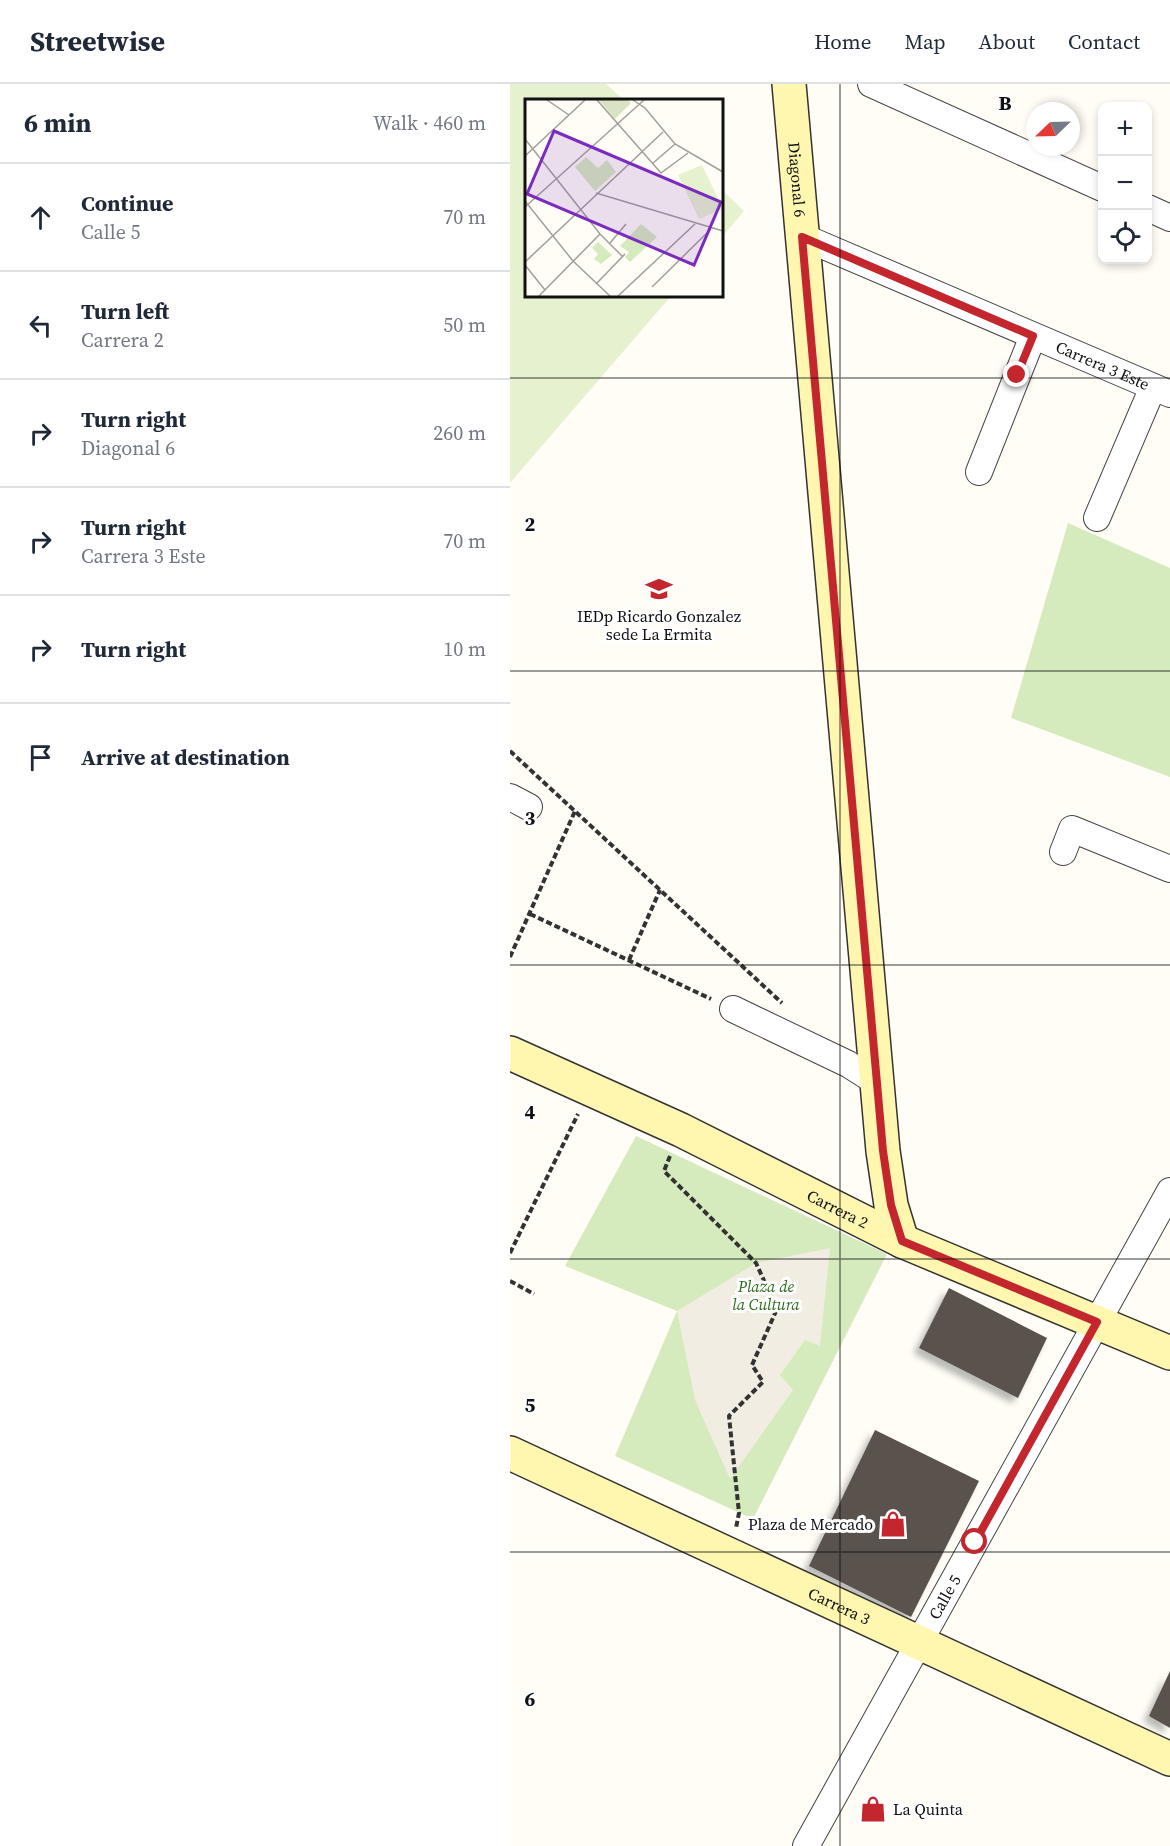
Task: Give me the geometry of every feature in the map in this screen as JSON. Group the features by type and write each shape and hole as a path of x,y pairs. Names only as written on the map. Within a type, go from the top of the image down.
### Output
{"street":[{"name":"Diagonal 6","path":"789,84 883,1151 891,1205 902,1241"},
{"path":"871,84 1098,186"},
{"path":"1152,210 1170,218"},
{"name":"Carrera 3 Este","path":"802,237 1162,391"},
{"path":"979,472 1033,336"},
{"path":"1097,518 1162,391"},
{"path":"1063,852 1072,829 1170,869"},
{"path":"734,1009 848,1064 878,1083"},
{"name":"Carrera 2","path":"510,1053 681,1130 902,1241 1170,1353"},
{"name":"Calle 5","path":"806,1846 1170,1191"},
{"name":"Carrera 3","path":"510,1453 1170,1759"}],"path":[{"path":"510,751 788,1008"},
{"path":"510,957 575,811"},
{"path":"629,960 660,890"},
{"path":"530,914 734,1009"},
{"path":"510,1253 590,1089"},
{"path":"681,1130 664,1171 756,1263 777,1309 752,1365 763,1382 729,1416 739,1513 731,1556"},
{"path":"510,1281 534,1294"}],"green space":[{"path":"510,84 606,84 623,99 525,99 525,297 670,297 510,483"},
{"path":"723,191 744,211 723,236"},
{"path":"1068,523 1170,568 1170,777 1011,718"},
{"name":"Plaza de la Cultura","path":"636,1136 887,1254 753,1519 615,1456 677,1311 565,1266"}],"shaded area":[{"path":"830,1248 820,1346 805,1340 780,1375 793,1390 730,1479 695,1400 677,1311 756,1263"}],"building":[{"path":"949,1288 1047,1338 1018,1398 919,1348"},
{"name":"Plaza de Mercado","path":"875,1430 979,1481 911,1617 809,1566"},
{"path":"1170,1671 1170,1728 1149,1716"}],"place":[{"name":"IEDp Ricardo Gonzalez sede La Ermita","path":"659,589"},
{"name":"Plaza de Mercado","path":"893,1524"},
{"name":"La Quinta","path":"873,1809"}],"route":[{"path":"975,1542 1097,1322 902,1241 891,1205 883,1151 802,237 1033,336 1017,375"}]}
